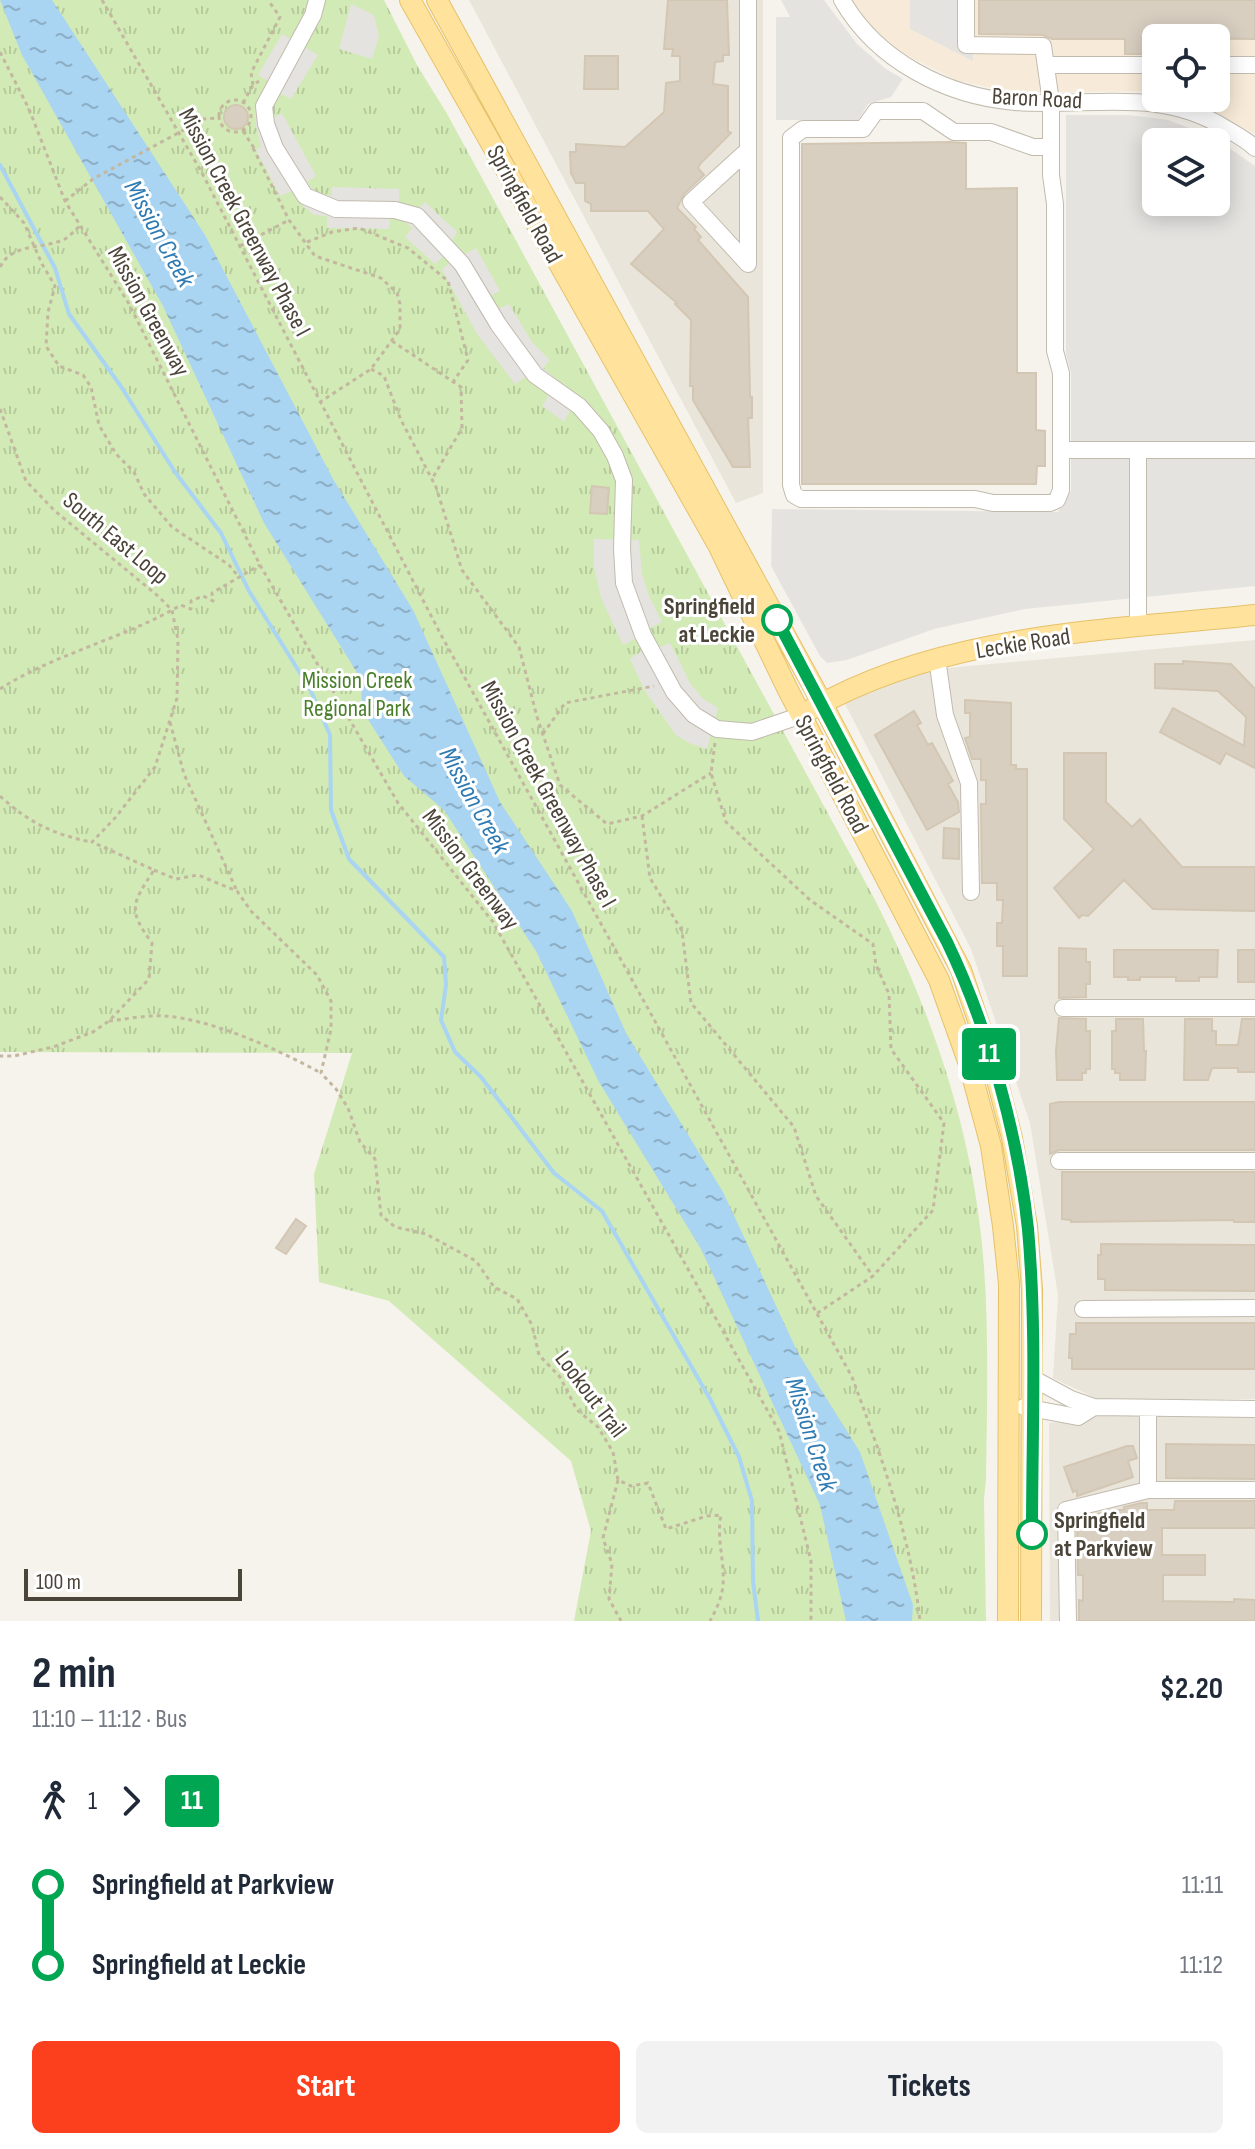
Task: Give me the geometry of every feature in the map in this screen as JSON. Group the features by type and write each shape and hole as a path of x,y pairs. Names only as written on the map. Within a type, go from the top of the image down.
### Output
{"main road":[{"name":"Springfield Road","path":"410,0 718,545 939,980 969,1064 991,1146 1003,1226 1009,1284 1008,1621"},
{"name":"Springfield Road","path":"437,0 822,703 961,970 994,1068 1012,1138 1027,1226 1032,1289 1031,1621"},
{"name":"Leckie Road","path":"802,715 840,693 937,658 1025,639 1255,615"}],"street":[{"path":"317,0 313,15 264,106 266,124 275,148 305,196 336,209 395,210 417,216 462,264 498,324 535,375 579,406 601,431 624,480 624,583 643,635 669,683 694,715 717,729 752,732 802,715"},
{"path":"748,0 748,150 748,264 691,202 748,150"},
{"name":"Baron Road","path":"842,0 854,21 899,63 954,90 1014,102 1159,102 1205,115 1255,148"},
{"path":"966,0 966,45 1043,46 1051,102 1055,351 1061,373 1061,490 1057,500 1050,503 993,503 975,499 801,499 794,495 791,485 791,138 803,129 863,129 876,111 923,111 954,132 991,132 1033,147 1051,147"},
{"path":"1046,65 1142,65"},
{"path":"1230,65 1255,65"},
{"path":"1061,450 1255,450"},
{"path":"1138,450 1138,627"},
{"path":"937,658 945,715 969,783 971,892"},
{"path":"1063,1008 1255,1008"},
{"path":"1059,1161 1255,1161"},
{"path":"1083,1309 1255,1308"},
{"path":"1032,1378 1071,1399 1094,1407 1255,1409"},
{"path":"1009,1402 1078,1417 1094,1407"},
{"path":"1148,1408 1148,1490"},
{"path":"1068,1621 1066,1510 1148,1490 1255,1490"}],"path":[{"name":"Mission Creek Greenway Phase I","path":"102,0 202,173 440,633 852,1377 891,1484 918,1597 920,1621"},
{"path":"243,103 253,85 251,73 280,17 268,0"},
{"name":"Mission Greenway","path":"0,52 29,109 65,201 129,304 260,565 398,803 493,922 779,1431 811,1561 811,1621"},
{"path":"232,99 243,103 252,117 250,125 243,131 228,132 219,118 219,108 232,99"},
{"path":"65,201 93,179 204,119 219,118"},
{"path":"253,148 289,220 315,256 381,278 397,293 402,318 400,329 392,341 371,369 320,402"},
{"path":"0,197 24,223 55,286 48,312 46,346 59,366 83,375 91,387 99,425 116,454 134,472 144,494 172,527 229,565 238,576"},
{"path":"240,246 289,220"},
{"path":"0,267 5,258 17,250 66,239 80,226"},
{"path":"307,242 332,232 359,228 408,248 448,281 468,360 453,382"},
{"path":"392,341 461,387 462,428 432,479"},
{"path":"371,369 384,376 401,420 432,479 462,570 519,647 560,785 607,824 642,816 711,773"},
{"name":"South East Loop","path":"0,409 26,481 55,511 172,610 178,640 177,698 155,767 92,842"},
{"path":"0,689 53,660 93,646 181,605 191,609 191,601 203,596 213,601 212,593 260,565"},
{"path":"543,735 565,703 669,683"},
{"path":"109,1021 162,1016 188,1019 261,1044 321,1073 331,1029 331,1001 317,975 251,911 237,891 184,774 170,722"},
{"path":"717,729 711,773 726,822 810,900 873,944 876,965 889,994 891,1049 944,1123 933,1210 873,1276 816,1314"},
{"path":"0,796 23,817 62,836 92,842 176,879 198,875 237,891"},
{"path":"642,816 650,878 682,931 691,1003 794,1127 816,1196 873,1276"},
{"path":"0,1056 53,1047 93,1032 109,1021 149,979 152,943 136,922 136,898 154,870"},
{"name":"Lookout Trail","path":"321,1073 342,1098 360,1142 375,1159 381,1215 395,1227 426,1234 476,1261 494,1287 517,1299 532,1325 539,1355 560,1377 577,1410 598,1427 613,1452 618,1480"},
{"path":"621,1621 609,1599 612,1564 603,1538 618,1480 631,1486 648,1483 666,1529 707,1516 721,1515 718,1529 723,1585 710,1621"}],"shaded area":[{"path":"469,0 763,0 763,493 736,503"},
{"path":"781,0 824,0 857,44 903,79 891,97 868,104 858,120 776,120 776,17 790,17"},
{"path":"850,0 1255,0 1255,134 1214,112 1230,112 1230,24 1142,24 1142,91 1014,93 956,80 902,53 858,15"},
{"path":"910,0 973,0 973,61 910,29"},
{"path":"351,4 374,15 379,36 372,59 339,49"},
{"path":"282,34 318,55 291,99 279,93 271,113 273,118 282,113 316,176 307,182 315,192 331,196 332,187 399,189 399,202 419,208 425,202 457,232 452,240 465,254 476,248 500,291 491,296 498,309 509,304 532,342 550,360 543,368 578,396 564,422 542,406 549,395 526,377 515,384 477,334 442,270 450,262 444,256 435,264 405,237 412,228 404,221 390,218 389,229 327,228 327,216 314,215 292,191 280,196 256,150 261,147 255,107 268,81 258,75"},
{"path":"1066,115 1129,115 1168,120 1189,128 1142,128 1142,216 1230,216 1230,149 1255,166 1255,586 1025,609 934,629 847,660 827,663 820,656 771,566 772,509 1058,512 1071,491 1071,373 1066,354"},
{"path":"594,539 639,540 642,574 662,622 649,629 658,648 670,643 690,683 702,698 718,708 707,749 676,735 645,691 630,659 642,651 635,639 623,645 601,598 594,567"},
{"path":"1255,640 1255,1399 1097,1399 1053,1378 1058,1295 1030,1123 971,949 844,702 926,670"},
{"path":"1096,1411 1255,1413 1255,1621 1050,1621 1049,1423 1081,1420"}],"green space":[{"name":"Mission Creek Regional Park","path":"0,0 384,0 874,898 915,986 932,1031 961,1124 979,1219 984,1267 987,1320 984,1499 986,1621 574,1621 591,1531 571,1461 389,1301 319,1282 314,1174 352,1053 0,1052"}],"water":[{"name":"Mission Creek","path":"0,0 52,0 205,235 333,479 413,610 500,802 572,911 626,1033 723,1192 798,1353 860,1452 913,1605 912,1621 846,1621 820,1505 701,1249 599,1082 536,951 444,810 404,776 362,710 361,679 264,523 163,306 22,55"}],"building":[{"path":"668,0 727,0 729,55 723,55 723,61 715,62 713,84 728,86 728,131 731,133 700,164 698,168 704,175 684,194 677,208 696,227 694,229 701,237 698,240 748,297 752,397 752,418 748,418 750,467 733,467 693,400 693,386 690,386 691,320 677,303 631,264 664,229 648,211 591,211 591,204 585,201 585,183 576,183 571,173 570,152 576,152 576,144 625,147 664,112 666,83 680,81 680,56 672,56 673,49 664,49"},
{"path":"979,0 1255,0 1255,39 1230,39 1230,24 1142,24 1142,54 1125,54 1125,39 1052,39 1043,35 979,34"},
{"path":"585,56 618,56 618,89 584,89"},
{"path":"236,105 247,112 248,117 241,128 236,129 225,122 224,117 231,106"},
{"path":"966,143 966,189 1017,188 1017,373 1036,373 1036,430 1045,431 1045,466 1037,466 1036,484 802,484 802,144"},
{"path":"592,486 609,488 607,514 590,513"},
{"path":"1183,661 1231,664 1255,689 1255,768 1226,753 1220,764 1160,732 1173,708 1244,746 1246,717 1218,691 1155,688 1155,664 1183,664"},
{"path":"965,700 1011,703 1011,765 1016,765 1016,769 1027,769 1027,976 1003,976 1003,946 997,946 997,923 1002,923 1003,900 997,900 997,883 982,883 981,804 986,804 986,780 981,780 981,759 972,759 965,738 970,737 970,713 965,713"},
{"path":"914,711 921,723 917,725 928,745 932,743 953,781 948,784 958,802 959,812 927,830 875,735"},
{"path":"1064,753 1106,753 1106,802 1132,827 1140,819 1182,867 1255,867 1255,911 1153,909 1124,880 1088,916 1079,918 1054,888 1094,849 1064,819"},
{"path":"944,828 959,829 959,859 943,858"},
{"path":"1059,948 1086,949 1086,962 1090,962 1090,984 1086,984 1086,997 1059,998"},
{"path":"1114,950 1218,950 1217,977 1176,981 1176,977 1128,980 1128,977 1114,977"},
{"path":"1238,950 1255,950 1255,982 1238,982"},
{"path":"1059,1018 1086,1019 1086,1031 1090,1031 1090,1069 1082,1073 1082,1080 1057,1080"},
{"path":"1116,1019 1143,1019 1145,1080 1120,1080 1120,1073 1112,1069 1112,1031 1116,1031"},
{"path":"1185,1019 1212,1019 1216,1045 1238,1045 1242,1019 1255,1019 1255,1072 1238,1072 1238,1068 1212,1068 1208,1080 1184,1080"},
{"path":"1255,1102 1255,1150 1059,1150 1050,1154 1050,1104"},
{"path":"1062,1172 1255,1172 1255,1222 1071,1222 1062,1219"},
{"path":"296,1219 306,1226 286,1254 276,1248"},
{"path":"1101,1244 1255,1245 1255,1291 1105,1290 1105,1279 1098,1279"},
{"path":"1076,1323 1255,1323 1255,1369 1072,1369 1070,1334 1076,1334"},
{"path":"1166,1444 1255,1445 1255,1479 1166,1478"},
{"path":"1133,1446 1137,1458 1128,1461 1133,1477 1077,1496 1077,1490 1073,1492 1064,1467"},
{"path":"1175,1501 1255,1501 1255,1528 1162,1528 1162,1555 1205,1555 1205,1575 1163,1575 1163,1601 1255,1600 1255,1621 1079,1621 1083,1575 1078,1575 1077,1519 1124,1510 1124,1507 1141,1503 1147,1503 1147,1510 1174,1510"}],"waterway":[{"path":"0,165 55,268 69,314 120,385 175,472 221,533 249,591 310,689 330,735 331,810 349,859 444,957 446,985 441,1020 455,1052 481,1077 554,1173 602,1211 710,1399 739,1457 752,1501 753,1581 758,1621"}],"bus line":[{"name":"11","path":"777,620 934,914 961,970 994,1068 1012,1138 1027,1226 1032,1289 1032,1534"}],"place":[{"name":"Springfield at Leckie","path":"777,620"},
{"name":"Springfield at Parkview","path":"1032,1534"}]}
